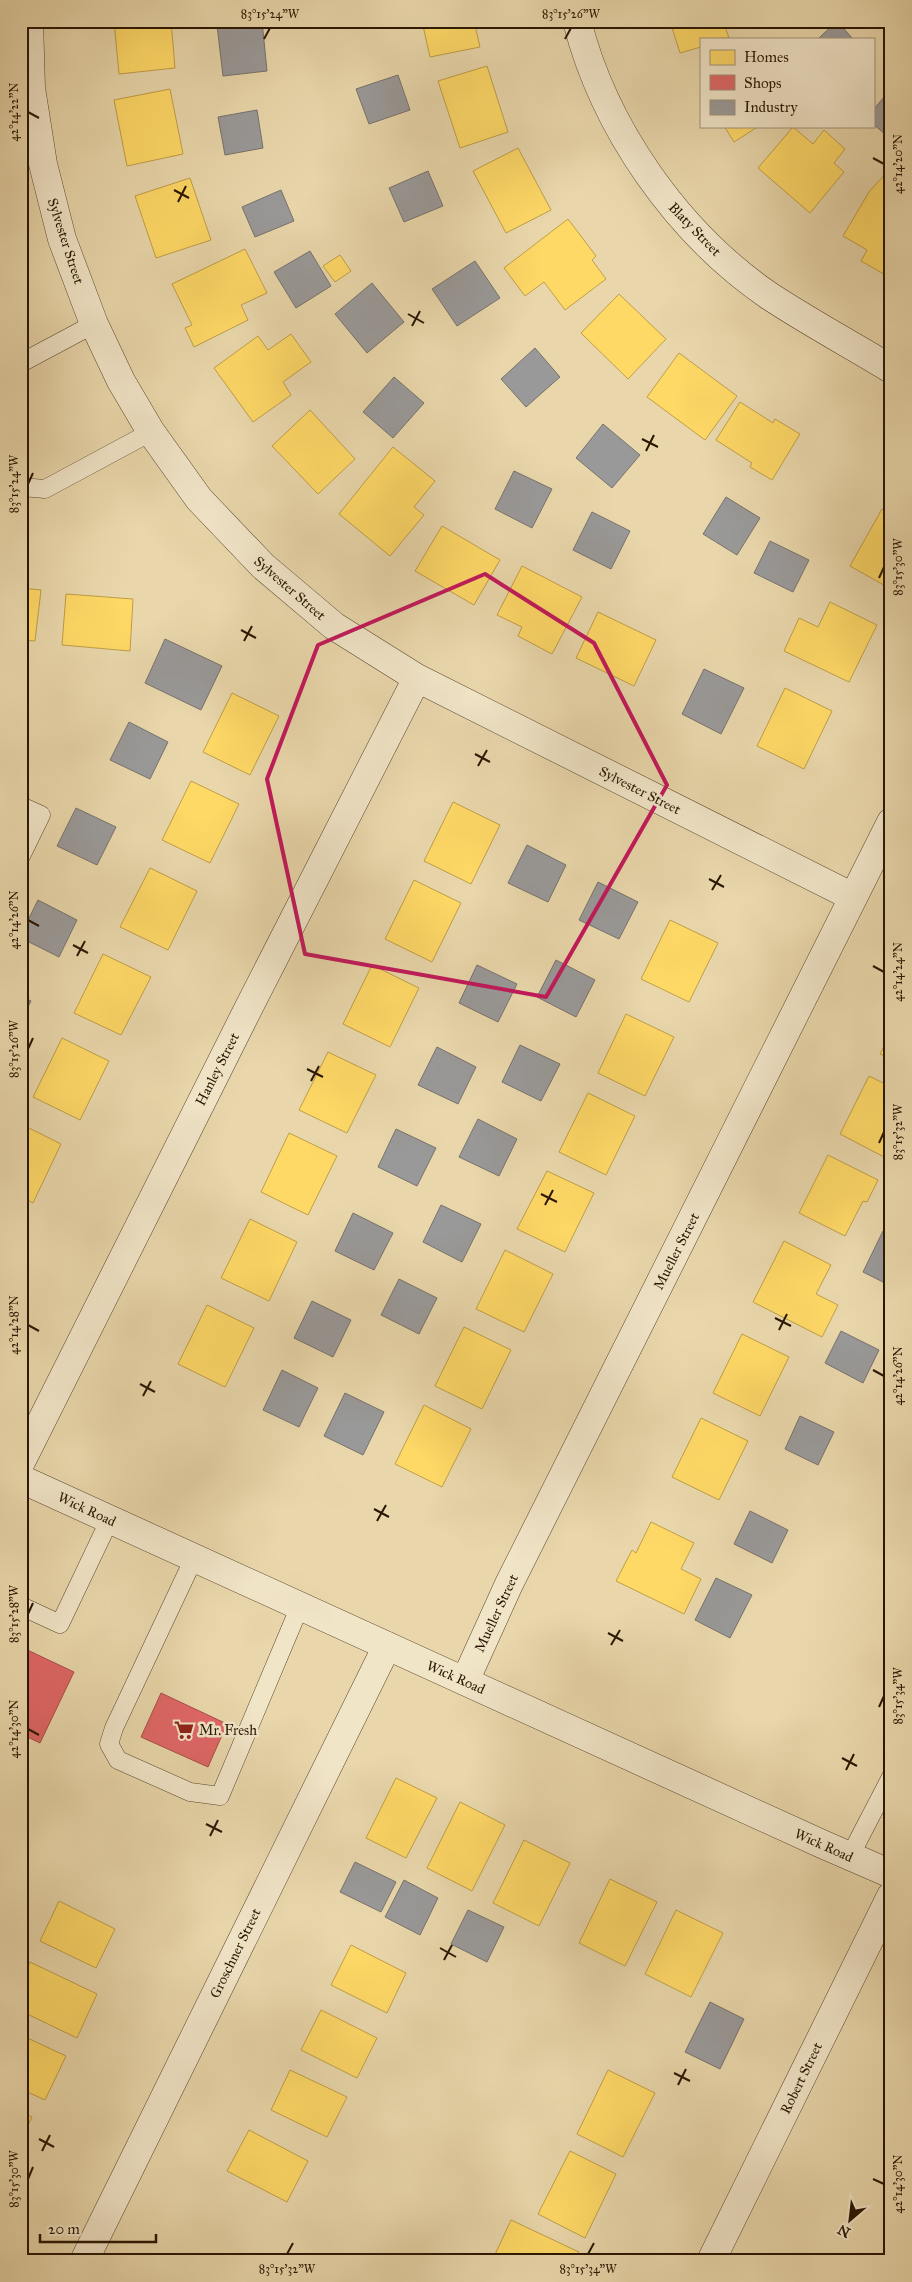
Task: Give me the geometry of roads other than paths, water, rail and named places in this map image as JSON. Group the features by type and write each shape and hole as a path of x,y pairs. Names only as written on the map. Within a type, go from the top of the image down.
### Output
{"street":[{"name":"Sylvester Street","path":"29,21 31,88 43,164 62,239 94,324 121,381 151,432 199,498 263,566 334,626 417,678 854,897"},
{"name":"Blaty Street","path":"577,21 584,49 600,90 620,130 643,168 670,203 710,247 767,294 891,369"},
{"name":"Hanley Street","path":"21,1462 248,1009 417,678"},
{"name":"Mueller Street","path":"465,1681 509,1584 891,822"},
{"name":"Wick Road","path":"21,1479 891,1874"},
{"name":"Groschner Street","path":"84,2261 387,1646"},
{"name":"Robert Street","path":"711,2261 891,1896"}],"lane":[{"path":"21,363 94,324"},
{"path":"21,487 45,489 151,432"},
{"path":"21,806 41,815 21,856"},
{"path":"21,1606 60,1624 110,1519"},
{"path":"194,1558 114,1728 109,1744 118,1760 190,1792 214,1797 220,1796 300,1606"},
{"path":"850,1856 891,1777"}],"place":[{"name":"Mr. Fresh","path":"184,1730"}]}
